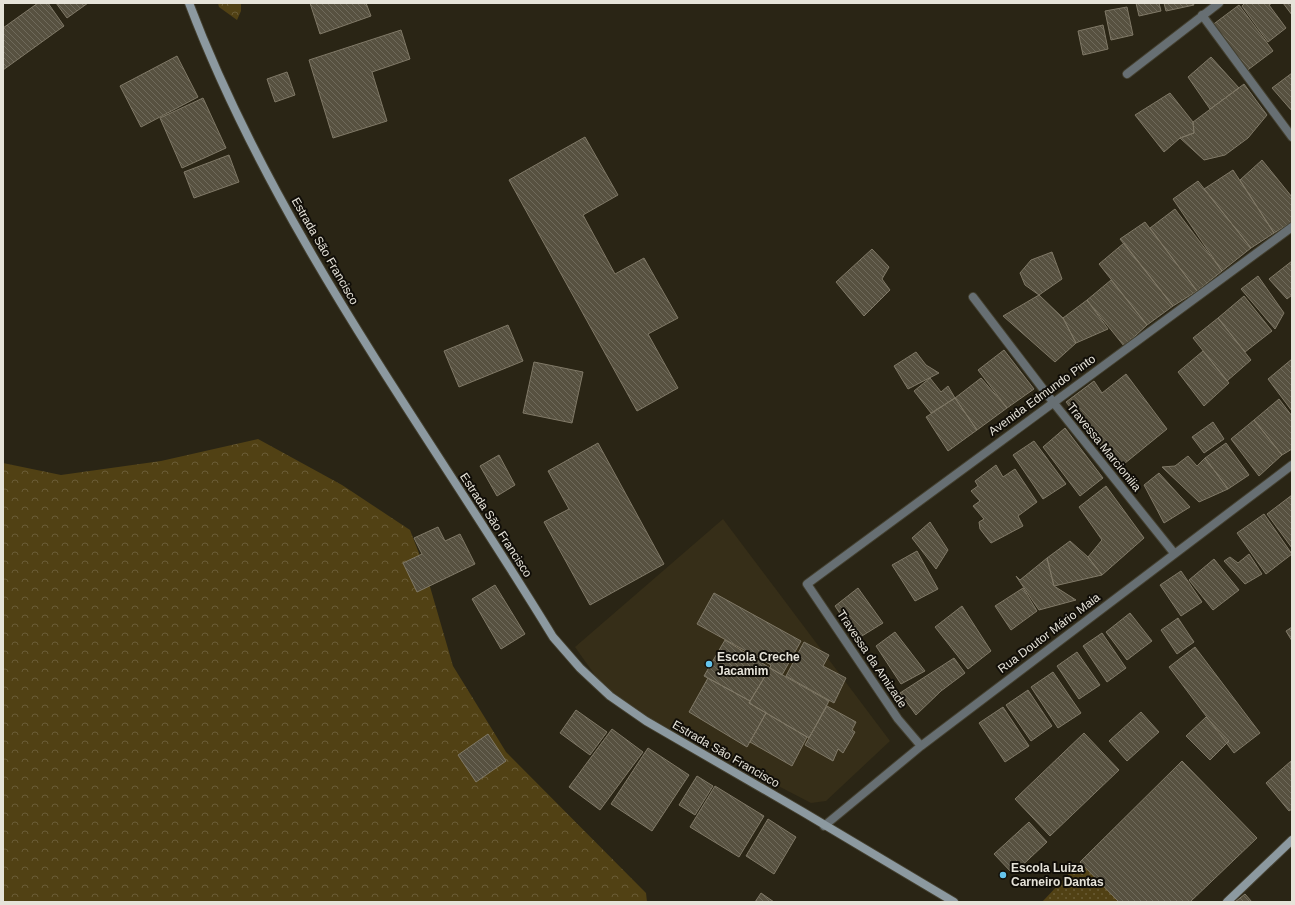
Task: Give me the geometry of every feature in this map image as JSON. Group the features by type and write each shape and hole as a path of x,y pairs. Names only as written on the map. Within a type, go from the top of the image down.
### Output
{"street":[{"name":"Estrada São Francisco","path":"189,3 203,40 235,110 328,281 414,421 553,637 580,668 610,696 646,721 954,902"},
{"path":"1127,74 1219,3"},
{"path":"1202,15 1292,137"},
{"name":"Avenida Edmundo Pinto","path":"807,584 1292,227"},
{"name":"Travessa Marcionilia","path":"973,297 1053,402 1174,553"},
{"name":"Rua Doutor Mário Maia","path":"824,826 921,746 1292,465"},
{"name":"Travessa da Amizade","path":"807,584 898,719 921,746"},
{"path":"1227,902 1292,840"}],"shaded area":[{"name":"Escola Creche Jacamim","path":"723,519 890,741 826,801 811,803 621,704 599,681 575,647"}],"green space":[{"path":"218,3 241,3 241,11 237,20 219,7"},
{"path":"258,439 342,485 410,530 424,566 453,666 506,752 646,893 647,902 3,902 3,463 61,475 161,461"},
{"path":"1080,862 1119,902 1042,902"}],"building":[{"path":"38,3 48,3 64,26 3,70 3,28"},
{"path":"56,3 88,3 67,18"},
{"path":"310,3 366,3 371,16 320,34"},
{"path":"1136,3 1159,3 1161,11 1139,16"},
{"path":"1164,3 1193,3 1194,5 1166,11"},
{"path":"1245,3 1272,3 1269,5 1286,28 1268,42 1242,6"},
{"path":"1283,3 1292,3 1292,15"},
{"path":"1239,5 1273,51 1245,72 1211,26"},
{"path":"1127,7 1133,35 1111,40 1105,11"},
{"path":"1103,25 1108,49 1083,55 1078,31"},
{"path":"401,30 410,59 372,72 387,121 333,138 309,60"},
{"path":"177,56 198,97 141,127 120,86"},
{"path":"1211,57 1239,88 1210,109 1188,77"},
{"path":"287,72 295,95 275,102 267,79"},
{"path":"1292,73 1292,111 1272,88"},
{"path":"1244,84 1267,115 1248,138 1225,155 1204,160 1180,138 1194,133 1193,122"},
{"path":"1170,93 1193,122 1194,133 1180,138 1164,152 1135,115"},
{"path":"203,98 226,148 182,168 160,118"},
{"path":"585,137 618,195 583,215 615,274 644,258 678,318 648,334 678,388 637,411 509,180"},
{"path":"229,155 239,182 194,198 184,172"},
{"path":"1262,160 1292,197 1292,222 1274,233 1240,180"},
{"path":"1233,170 1274,233 1251,248 1204,189"},
{"path":"1198,181 1251,248 1222,271 1173,199"},
{"path":"1175,209 1222,271 1197,291 1150,228"},
{"path":"1145,222 1197,291 1173,306 1120,239"},
{"path":"1124,243 1173,306 1147,325 1099,264"},
{"path":"872,249 889,267 882,279 890,290 864,316 836,282"},
{"path":"1052,252 1062,279 1039,295 1025,285 1020,273 1031,260"},
{"path":"1292,261 1292,295 1287,299 1269,279"},
{"path":"1258,276 1284,313 1275,329 1241,289"},
{"path":"1111,280 1147,325 1124,346 1087,300"},
{"path":"1039,295 1063,318 1076,343 1055,362 1003,316"},
{"path":"1244,296 1272,331 1245,352 1218,318"},
{"path":"1087,300 1108,329 1076,343 1063,318"},
{"path":"1218,318 1251,360 1227,381 1193,338"},
{"path":"508,325 523,361 459,387 444,351"},
{"path":"1004,350 1034,389 1007,408 978,370"},
{"path":"1203,351 1229,383 1204,406 1178,372"},
{"path":"916,352 926,365 939,373 908,389 894,366"},
{"path":"1292,359 1292,411 1268,379"},
{"path":"534,362 583,372 572,423 523,413"},
{"path":"1126,374 1167,429 1119,468 1066,402 1094,381 1102,393"},
{"path":"930,378 941,392 948,386 955,398 931,413 914,391"},
{"path":"981,378 1007,408 977,430 955,398"},
{"path":"955,398 977,430 948,451 926,417"},
{"path":"1279,399 1292,416 1292,449 1282,455 1254,420"},
{"path":"1254,420 1282,455 1259,476 1231,439"},
{"path":"1213,422 1224,439 1204,453 1192,437"},
{"path":"1065,428 1103,478 1080,496 1043,447"},
{"path":"1034,441 1066,484 1043,499 1013,455"},
{"path":"598,443 664,564 590,605 544,522 569,509 548,471"},
{"path":"1226,443 1249,475 1228,489 1205,458"},
{"path":"499,455 515,485 497,496 480,466"},
{"path":"1188,456 1197,466 1205,458 1228,489 1199,502 1162,467 1175,466"},
{"path":"996,465 1003,477 1015,469 1037,502 1018,516 1023,526 991,543 980,529 979,522 984,519 973,506 980,501 971,491 978,486 975,481"},
{"path":"1159,473 1190,507 1164,523 1144,485"},
{"path":"1106,486 1144,538 1102,575 1088,557 1102,540 1079,507"},
{"path":"1292,495 1292,548 1267,514"},
{"path":"1264,514 1292,554 1266,574 1237,533"},
{"path":"930,522 948,550 936,569 912,538"},
{"path":"438,527 445,541 460,534 475,564 417,592 403,563 422,554 414,538"},
{"path":"1070,541 1088,557 1102,575 1054,586 1047,558"},
{"path":"917,551 938,589 915,601 892,565"},
{"path":"1249,554 1262,574 1245,584 1224,561 1230,557 1238,563"},
{"path":"1047,558 1054,586 1076,600 1039,610 1016,576 1020,580"},
{"path":"1214,559 1239,590 1213,610 1189,580"},
{"path":"1181,571 1202,602 1181,616 1160,585"},
{"path":"495,585 525,634 501,649 472,599"},
{"path":"858,588 883,623 857,639 835,606"},
{"path":"1023,588 1037,611 1011,630 995,606"},
{"path":"714,593 801,641 782,675 770,668 771,665 697,624"},
{"path":"962,606 991,651 968,669 935,627"},
{"path":"1130,613 1152,641 1127,660 1106,632"},
{"path":"1178,618 1194,642 1177,654 1161,630"},
{"path":"1292,627 1292,641 1286,631"},
{"path":"895,632 925,671 901,684 876,646"},
{"path":"1102,633 1126,668 1107,682 1083,646"},
{"path":"725,640 770,668 750,701 704,676"},
{"path":"804,642 829,655 823,666 846,678 834,703 786,676"},
{"path":"1195,647 1260,733 1234,753 1169,667"},
{"path":"1077,652 1100,685 1079,699 1057,666"},
{"path":"954,658 965,673 941,691 916,715 900,693"},
{"path":"770,668 829,701 809,738 749,703"},
{"path":"1053,672 1081,713 1058,728 1031,687"},
{"path":"708,678 750,701 749,703 766,713 747,747 689,712"},
{"path":"1028,690 1052,726 1031,741 1006,705"},
{"path":"827,706 856,722 852,730 855,732 843,753 838,749 833,761 805,745"},
{"path":"1003,707 1029,746 1005,762 979,723"},
{"path":"576,710 607,732 590,755 560,733"},
{"path":"1141,712 1159,732 1127,761 1109,741"},
{"path":"766,713 807,737 792,766 750,742"},
{"path":"1206,717 1229,741 1210,760 1186,736"},
{"path":"612,729 643,752 600,810 569,787"},
{"path":"1084,733 1119,770 1050,836 1015,799"},
{"path":"488,734 506,761 476,782 458,755"},
{"path":"648,748 689,775 652,831 611,804"},
{"path":"1182,761 1257,838 1190,902 1119,902 1080,862"},
{"path":"1291,761 1292,809 1289,811 1266,783"},
{"path":"697,776 713,786 695,815 679,805"},
{"path":"715,786 764,816 739,857 690,827"},
{"path":"768,819 796,837 774,874 746,856"},
{"path":"1029,822 1047,842 1013,874 994,854"},
{"path":"761,893 774,902 755,902"},
{"path":"1245,894 1252,902 1235,902"}],"place":[{"name":"Escola Creche Jacamim","path":"709,664"},
{"name":"Escola Luiza Carneiro Dantas","path":"1003,875"}]}
